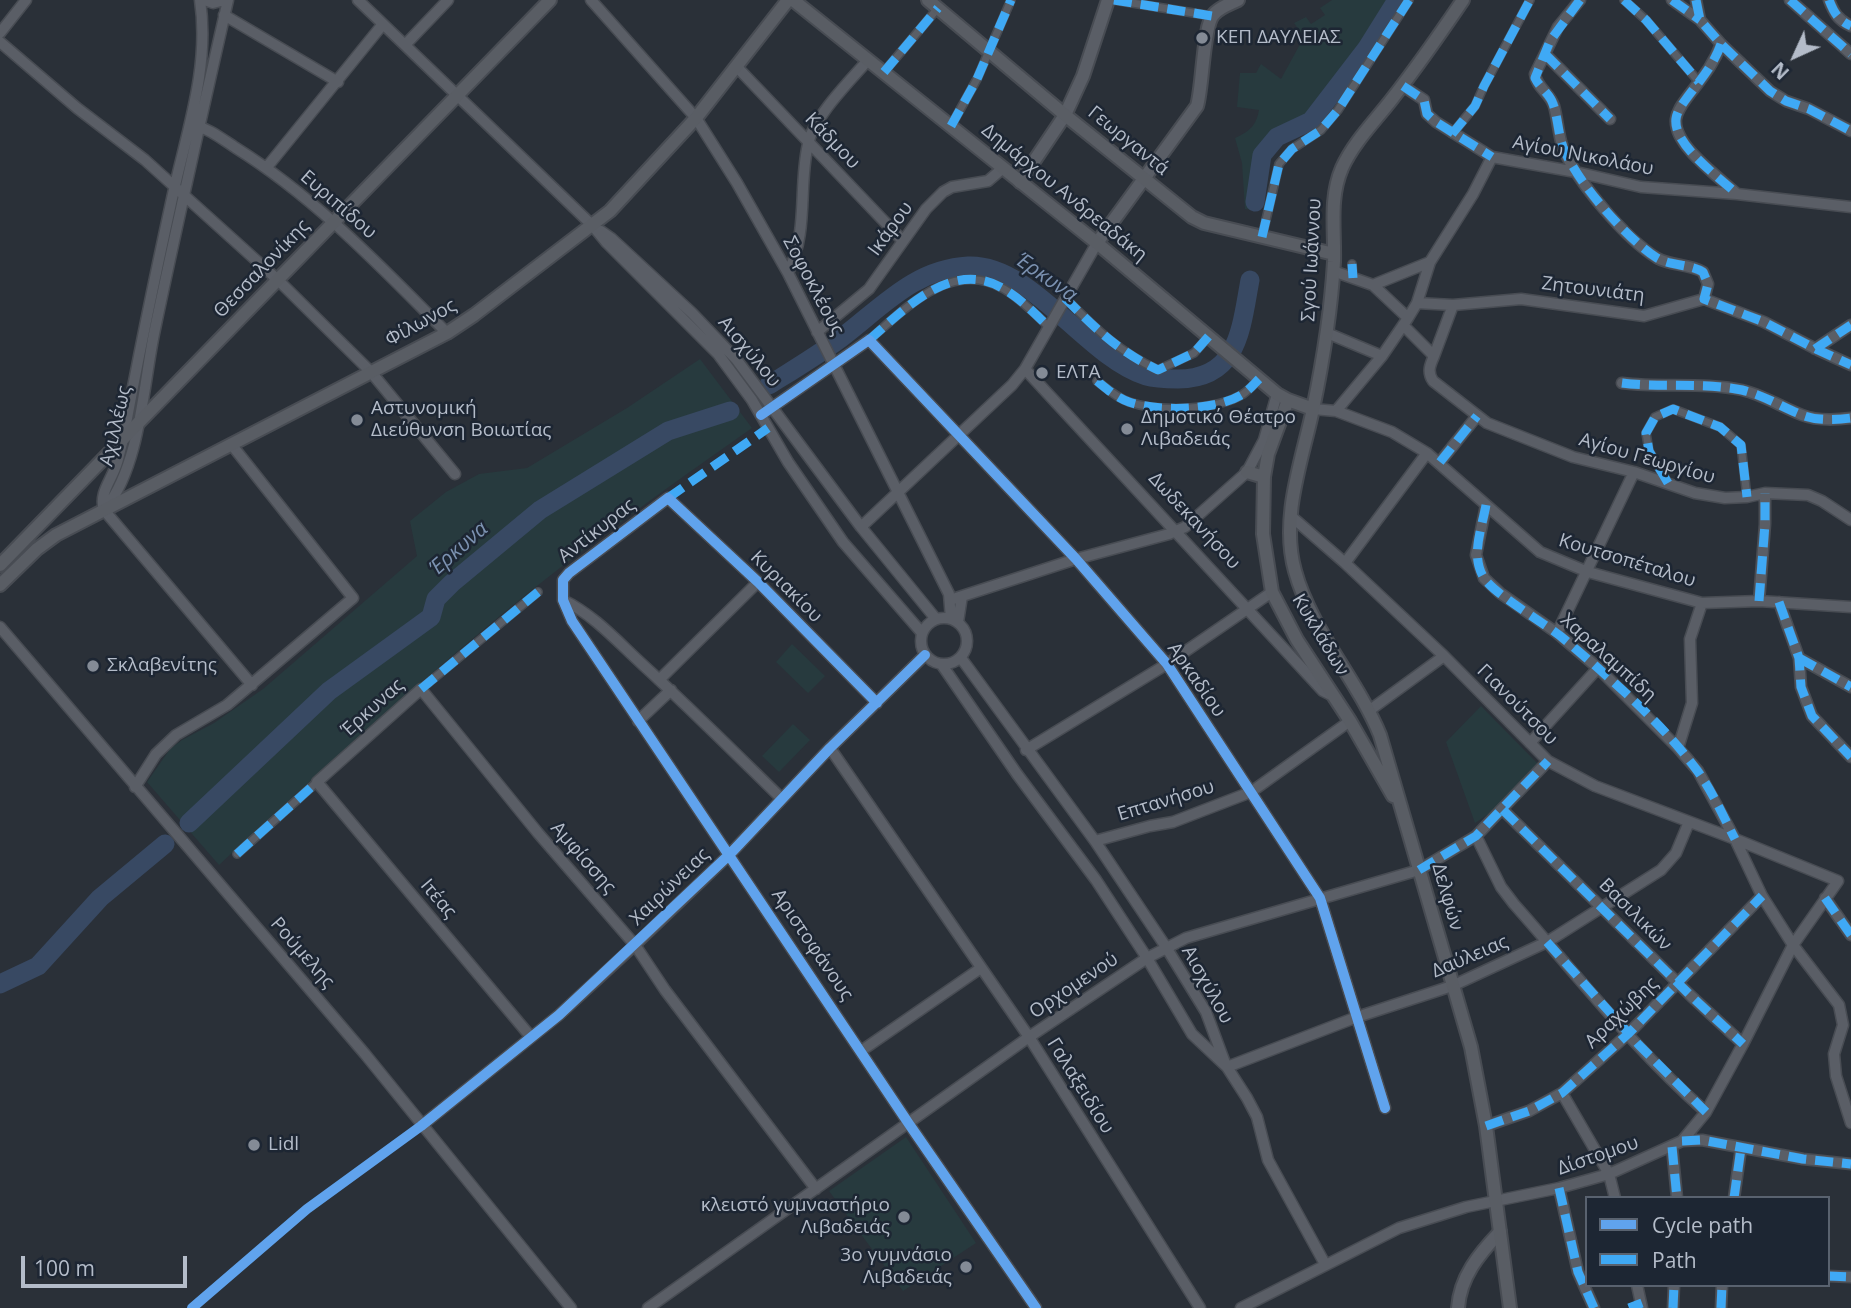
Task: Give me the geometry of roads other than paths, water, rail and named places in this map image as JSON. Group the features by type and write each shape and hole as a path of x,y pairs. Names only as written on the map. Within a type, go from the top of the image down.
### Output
{"main road":[{"name":"Θεσσαλονίκης","path":"0,565 550,0"},
{"name":"Φίλωνος","path":"0,585 46,541 447,332 474,315 610,211 695,118 788,0"},
{"name":"Δημάρχου Ανδρεαδάκη","path":"793,0 1097,243 1259,379 1283,397 1313,408"},
{"name":"Σγού Ιωάννου","path":"1292,517 1295,485 1327,333 1337,178 1355,146 1403,86 1463,0"},
{"name":"Γεωργαντά","path":"933,4 1192,217 1204,223 1334,254"},
{"name":"Κυκλάδων","path":"1283,397 1264,477 1264,534 1272,592 1297,640 1350,721"},
{"path":"1247,472 1264,477"},
{"name":"Δελφών","path":"1292,517 1294,569 1303,594 1370,710 1380,735 1471,1047 1486,1126 1510,1308"},
{"path":"1350,721 1401,811"}],"street":[{"path":"0,33 26,0"},
{"path":"202,0 213,3 226,0"},
{"name":"Αχιλλέως","path":"104,510 112,500 127,468 184,195 204,38 202,0"},
{"name":"Αχιλλέως","path":"104,510 102,499 116,467 175,186 195,125 226,0"},
{"name":"Αισχύλου","path":"358,0 593,226 718,354 744,387 788,462 843,542 922,633"},
{"path":"405,46 449,0"},
{"name":"Σοφοκλέους","path":"591,0 695,118 737,183 788,273 899,493 950,600 954,620"},
{"path":"951,126 1011,0"},
{"path":"1020,182 1065,115 1083,76 1108,0"},
{"path":"1114,0 1212,16"},
{"path":"861,527 1026,369 1097,243 1197,106 1202,89 1207,27 1212,16 1238,0"},
{"path":"1262,237 1279,164 1292,149 1321,130 1338,110 1409,0"},
{"path":"1452,134 1475,106 1530,0"},
{"path":"1580,0 1546,47 1535,78 1553,103 1557,128 1576,172 1640,246 1661,260 1703,272 1708,285 1704,299 1764,322 1851,365"},
{"path":"1624,0 1653,28 1699,82"},
{"path":"1672,0 1700,19 1721,44 1770,91 1851,131"},
{"path":"1696,0 1700,19"},
{"path":"1790,0 1851,54"},
{"path":"1829,0 1834,13 1851,26"},
{"path":"884,72 933,4"},
{"path":"224,15 338,82"},
{"path":"267,167 383,24"},
{"path":"0,42 175,186 278,280 371,372 455,474"},
{"path":"1721,44 1709,71 1680,107 1676,119 1678,132 1687,147 1737,194"},
{"path":"1545,54 1610,119"},
{"path":"788,273 797,254 802,228 808,142 821,119 868,60"},
{"name":"Κάδμου","path":"736,66 902,240"},
{"path":"1403,86 1422,99 1427,114 1452,134 1492,157"},
{"name":"Ευριπίδου","path":"195,125 267,167 335,222 447,332"},
{"name":"Αγίου Νικολάου","path":"1417,303 1430,262 1473,194 1492,157 1641,187 1737,194 1851,207"},
{"name":"Ικάρου","path":"819,334 869,289 902,240 943,191 988,181 1003,168"},
{"name":"Αισχύλου","path":"593,226 611,238 692,313 736,359 861,527 936,619"},
{"path":"1373,285 1430,262"},
{"path":"1352,264 1353,278"},
{"path":"1332,271 1373,285 1434,356"},
{"path":"761,415 869,340 923,295 949,283 970,278 990,282 1051,324"},
{"path":"1065,298 1104,337 1130,357 1158,370 1194,354 1209,335"},
{"name":"Ζητουνιάτη","path":"1417,303 1453,305 1521,299 1644,316 1704,299"},
{"path":"1336,411 1382,355 1417,303"},
{"path":"1434,356 1453,305"},
{"path":"1815,349 1851,325"},
{"path":"1327,333 1382,355"},
{"name":"Αρκαδίου","path":"869,340 1076,559 1167,664 1320,898 1385,1108"},
{"name":"Αγίου Γεωργίου","path":"1434,356 1429,375 1477,416 1503,430 1573,457 1633,472 1695,493 1747,497 1765,493 1808,495 1822,500 1851,520"},
{"name":"Δωδεκανήσου","path":"1026,369 1323,691 1335,697"},
{"path":"1097,381 1131,403 1171,409 1231,400 1244,393 1259,379"},
{"path":"1622,383 1652,387 1724,387 1745,390 1804,416 1832,420 1851,418"},
{"path":"950,600 1076,559 1178,532 1247,472 1283,397"},
{"name":"Κουτσοπέταλου","path":"1313,408 1336,411 1392,432 1440,462 1540,552 1588,572 1702,603 1759,601 1851,607"},
{"path":"1668,483 1649,451 1646,433 1655,417 1673,409 1720,427 1741,446 1747,497"},
{"path":"1440,462 1477,416"},
{"path":"135,787 156,754 176,735 227,705 353,598 231,444"},
{"path":"1345,563 1427,453"},
{"path":"1557,634 1633,472"},
{"path":"1759,601 1765,493"},
{"name":"Κυριακίου","path":"668,498 758,582 877,703"},
{"name":"Αντίκυρας","path":"563,600 563,580 569,573 668,498"},
{"name":"Χαραλαμπίδη","path":"1486,505 1476,555 1483,578 1598,668 1698,771 1762,896 1793,945 1839,1005 1843,1025 1834,1054 1836,1076 1851,1123"},
{"path":"104,510 252,685"},
{"name":"Γιανούτσου","path":"1292,517 1444,656 1548,761 1595,786 1838,881"},
{"name":"Κυριακίου","path":"659,680 758,582"},
{"name":"Έρκυνας","path":"236,854 421,689 538,592"},
{"path":"1027,750 1167,664 1272,592"},
{"path":"954,620 962,596"},
{"path":"563,600 579,607 598,622 782,799"},
{"name":"Αριστοφάνους","path":"563,600 572,621 638,720 1036,1308"},
{"path":"1779,602 1799,658 1801,687 1812,716 1851,757"},
{"path":"1678,748 1692,703 1690,639 1702,603"},
{"path":"936,619 954,620 964,628 968,638 967,649 961,658 952,664 932,662 922,648 922,633 927,624 936,619"},
{"name":"Ρούμελης","path":"0,627 322,1003 571,1308"},
{"name":"Χαιρώνειας","path":"421,1126 531,1037 635,945 730,854 830,748 925,655"},
{"path":"1370,710 1444,656"},
{"name":"Αισχύλου","path":"961,658 1095,841 1166,947 1206,1013 1227,1067"},
{"path":"1799,658 1851,687"},
{"name":"Αισχύλου","path":"942,665 1017,774 1096,880 1192,1034 1227,1067"},
{"path":"1530,743 1598,668"},
{"name":"Αμφίσσης","path":"421,689 538,833 635,945 665,990 816,1189"},
{"path":"638,720 671,690"},
{"name":"Επτανήσου","path":"1095,841 1173,821 1251,792 1350,721"},
{"name":"Γαλαξειδίου","path":"830,748 1029,1037 1200,1308"},
{"name":"Ορχομενού","path":"648,1308 1029,1037 1147,958 1186,937 1419,870 1476,836 1548,761"},
{"name":"Ιτέας","path":"317,782 531,1037"},
{"name":"Βασιλικών","path":"1503,810 1743,1044"},
{"name":"Δαύλειας","path":"1227,1067 1357,1017 1452,986 1548,942 1668,864 1676,853 1689,822"},
{"path":"1476,836 1501,887 1628,1034 1706,1112"},
{"path":"1838,881 1851,877"},
{"name":"Δίστομου","path":"1241,1308 1399,1228 1466,1207 1559,1188 1609,1174 1682,1142 1706,1112 1793,945 1838,881"},
{"name":"Αραχώβης","path":"1486,1126 1529,1111 1562,1093 1628,1034 1762,896"},
{"path":"1825,898 1851,935"},
{"path":"861,1051 982,968"},
{"path":"1227,1067 1257,1117 1268,1160 1325,1264"},
{"path":"1562,1093 1609,1174 1614,1196"},
{"path":"1682,1142 1702,1140 1803,1159 1851,1164"},
{"path":"1672,1147 1677,1196"},
{"path":"1734,1196 1741,1148"},
{"path":"1559,1188 1578,1272 1594,1308"},
{"path":"1458,1308 1468,1273 1481,1252 1500,1233"},
{"path":"1830,1276 1851,1277"},
{"path":"1629,1308 1642,1305 1638,1287"},
{"path":"1673,1308 1674,1287"},
{"path":"1721,1308 1722,1287"}],"waterway":[{"name":"Έρκυνα","path":"1255,202 1262,155 1277,137 1311,121 1367,48 1397,0"},
{"name":"Έρκυνα","path":"769,385 832,344 915,282 931,274 968,266 991,269 1014,279 1124,366 1154,378 1198,377 1214,370 1234,348 1244,316 1250,280"},
{"name":"Έρκυνα","path":"189,823 329,691 431,617 436,599 452,583 540,510 668,431 730,411"},
{"name":"Έρκυνα","path":"0,984 38,966 100,898 165,844"}],"place":[{"name":"ΚΕΠ ΔΑΥΛΕΙΑΣ","path":"1202,38"},
{"name":"ΕΛΤΑ","path":"1042,373"},
{"name":"Αστυνομική Διεύθυνση Βοιωτίας","path":"357,420"},
{"name":"Δημοτικό Θέατρο Λιβαδειάς","path":"1127,429"},
{"name":"Σκλαβενίτης","path":"93,666"},
{"name":"Lidl","path":"254,1145"},
{"name":"κλειστό γυμναστήριο Λιβαδειάς","path":"904,1217"},
{"name":"3ο γυμνάσιο Λιβαδειάς","path":"966,1267"}]}
